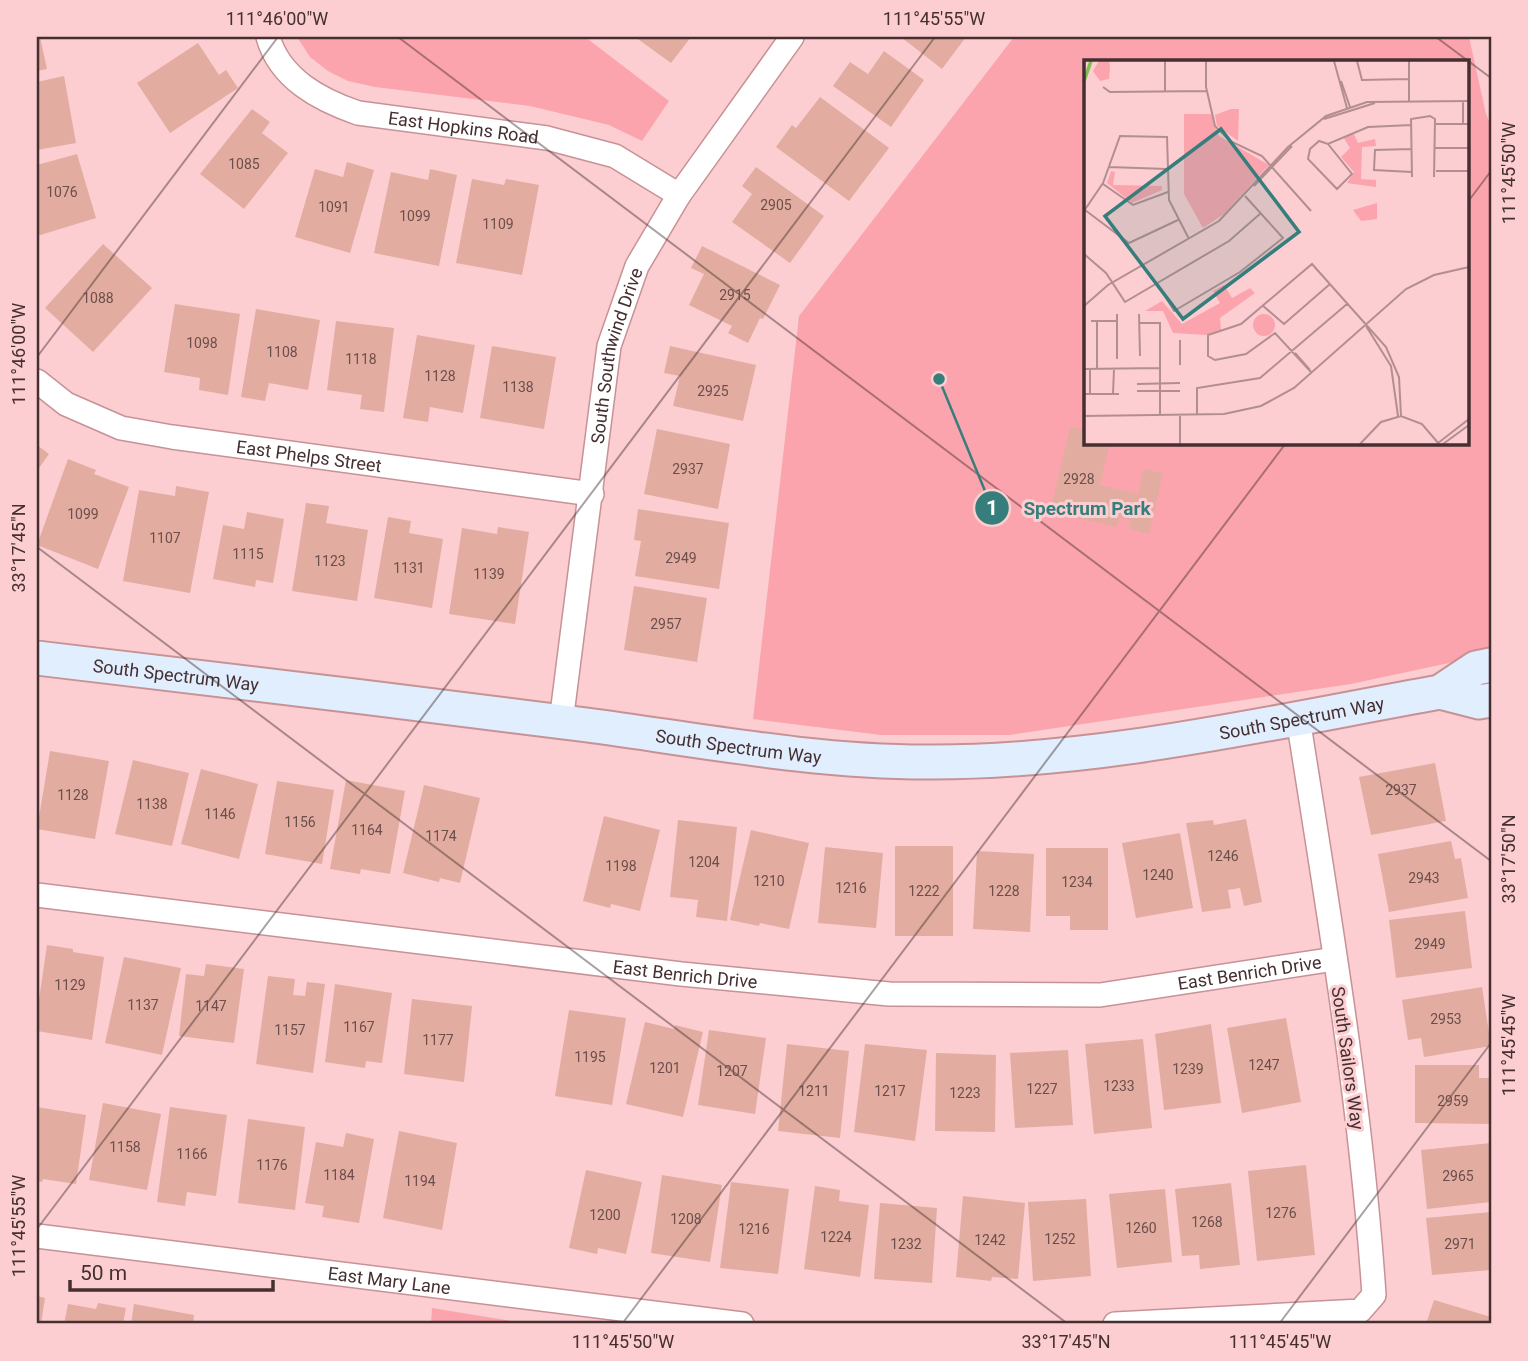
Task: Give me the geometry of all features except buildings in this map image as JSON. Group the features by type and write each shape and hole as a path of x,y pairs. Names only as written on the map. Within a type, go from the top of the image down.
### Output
{"street":[{"name":"East Hopkins Road","path":"268,37 284,67 303,86 329,103 358,113 547,138 615,156 678,195"},
{"name":"South Southwind Drive","path":"561,722 609,346 637,266 678,195 792,37"},
{"name":"East Phelps Street","path":"37,381 66,404 121,428 172,438 592,494"},
{"name":"South Spectrum Way","path":"37,658 561,722 809,756 926,762 998,760 1122,748 1440,692 1476,668 1491,666"},
{"name":"South Spectrum Way","path":"1440,692 1479,702 1491,700"},
{"name":"South Sailors Way","path":"1115,1324 1360,1311 1374,1295 1368,1206 1335,959 1298,718"},
{"name":"East Benrich Drive","path":"37,895 681,974 889,994 1100,995 1335,959"},
{"name":"East Mary Lane","path":"37,1236 742,1324"}],"shaded area":[{"path":"297,37 585,37 669,101 642,141 609,125 530,106 375,87 348,81 328,71 310,57"},
{"path":"1014,37 1469,37 1486,114 1491,125 1491,654 1351,684 1010,735 881,735 753,719 799,316"},
{"path":"432,1308 529,1324 431,1324"}],"place":[{"name":"Spectrum Park","path":"939,379"}]}
